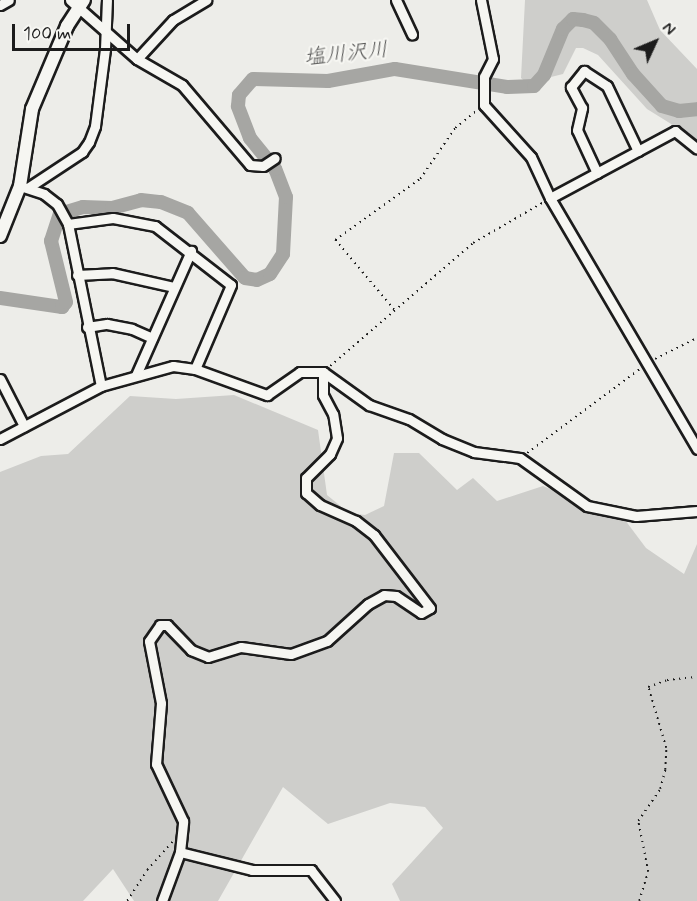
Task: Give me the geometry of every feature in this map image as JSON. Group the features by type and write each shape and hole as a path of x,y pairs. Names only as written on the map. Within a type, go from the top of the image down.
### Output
{"main road":[{"path":"0,236 25,187 32,109 77,3"}],"street":[{"path":"0,5 9,0"},
{"path":"25,187 82,152 89,142 95,126 107,0"},
{"path":"137,58 173,20 206,0"},
{"path":"396,0 412,35"},
{"path":"484,1 493,59 484,77 484,105 519,140 550,198 697,449"},
{"path":"77,3 137,58 182,85 250,165 263,166 275,158"},
{"path":"597,173 577,130 582,108 571,87 584,71 607,86 638,151"},
{"path":"550,198 675,131 697,149"},
{"path":"25,187 57,204 68,224 100,386"},
{"path":"68,224 113,218 140,220 155,225 191,251 231,285 195,369"},
{"path":"136,375 191,251"},
{"path":"77,275 112,273 174,287"},
{"path":"87,327 107,324 132,329 152,338"},
{"path":"0,439 100,386 172,366 195,369 267,395 300,372 323,372 369,405 409,419 442,439 474,452 520,458 587,506 636,516 697,511"},
{"path":"162,901 180,852 180,808 156,764 160,703 149,641 160,625 168,625 191,650 208,657 241,646 291,654 327,641 368,604 384,595 396,596 421,613 430,608 374,535 356,521 320,505 306,493 306,478 330,454 337,438 333,414 323,394 323,372"},
{"path":"0,379 24,426"},
{"path":"180,852 252,870 310,870 335,901"}],"path":[{"path":"394,310 335,240 420,179 455,128 484,105"},
{"path":"323,372 473,243 550,198"},
{"path":"520,458 646,364 697,338"},
{"path":"639,901 648,872 638,821 660,789 665,770 666,748 648,687 668,680 697,677"},
{"path":"127,901 153,862 180,835"}],"shaded area":[{"path":"525,0 647,0 660,30 697,69 697,140 647,109 598,55 583,48 576,48 563,74 527,83 521,78"},
{"path":"234,395 318,430 327,495 349,513 365,515 384,506 394,453 419,453 457,490 473,478 497,501 543,486 625,520 646,548 684,574 697,544 697,901 400,901 392,884 443,828 425,807 390,803 328,824 283,787 218,901 134,901 113,869 83,901 0,901 0,472 41,456 68,454 130,396 176,399"}],"waterway":[{"name":"塩川沢川","path":"0,298 62,307 66,302 51,241 60,214 83,207 112,208 141,200 161,202 188,213 245,278 257,280 270,274 283,254 286,197 275,169 250,138 238,106 239,95 253,79 328,81 395,69 507,87 534,86 544,75 563,29 573,19 594,23 610,39 633,74 662,106 679,111 697,109"}]}
